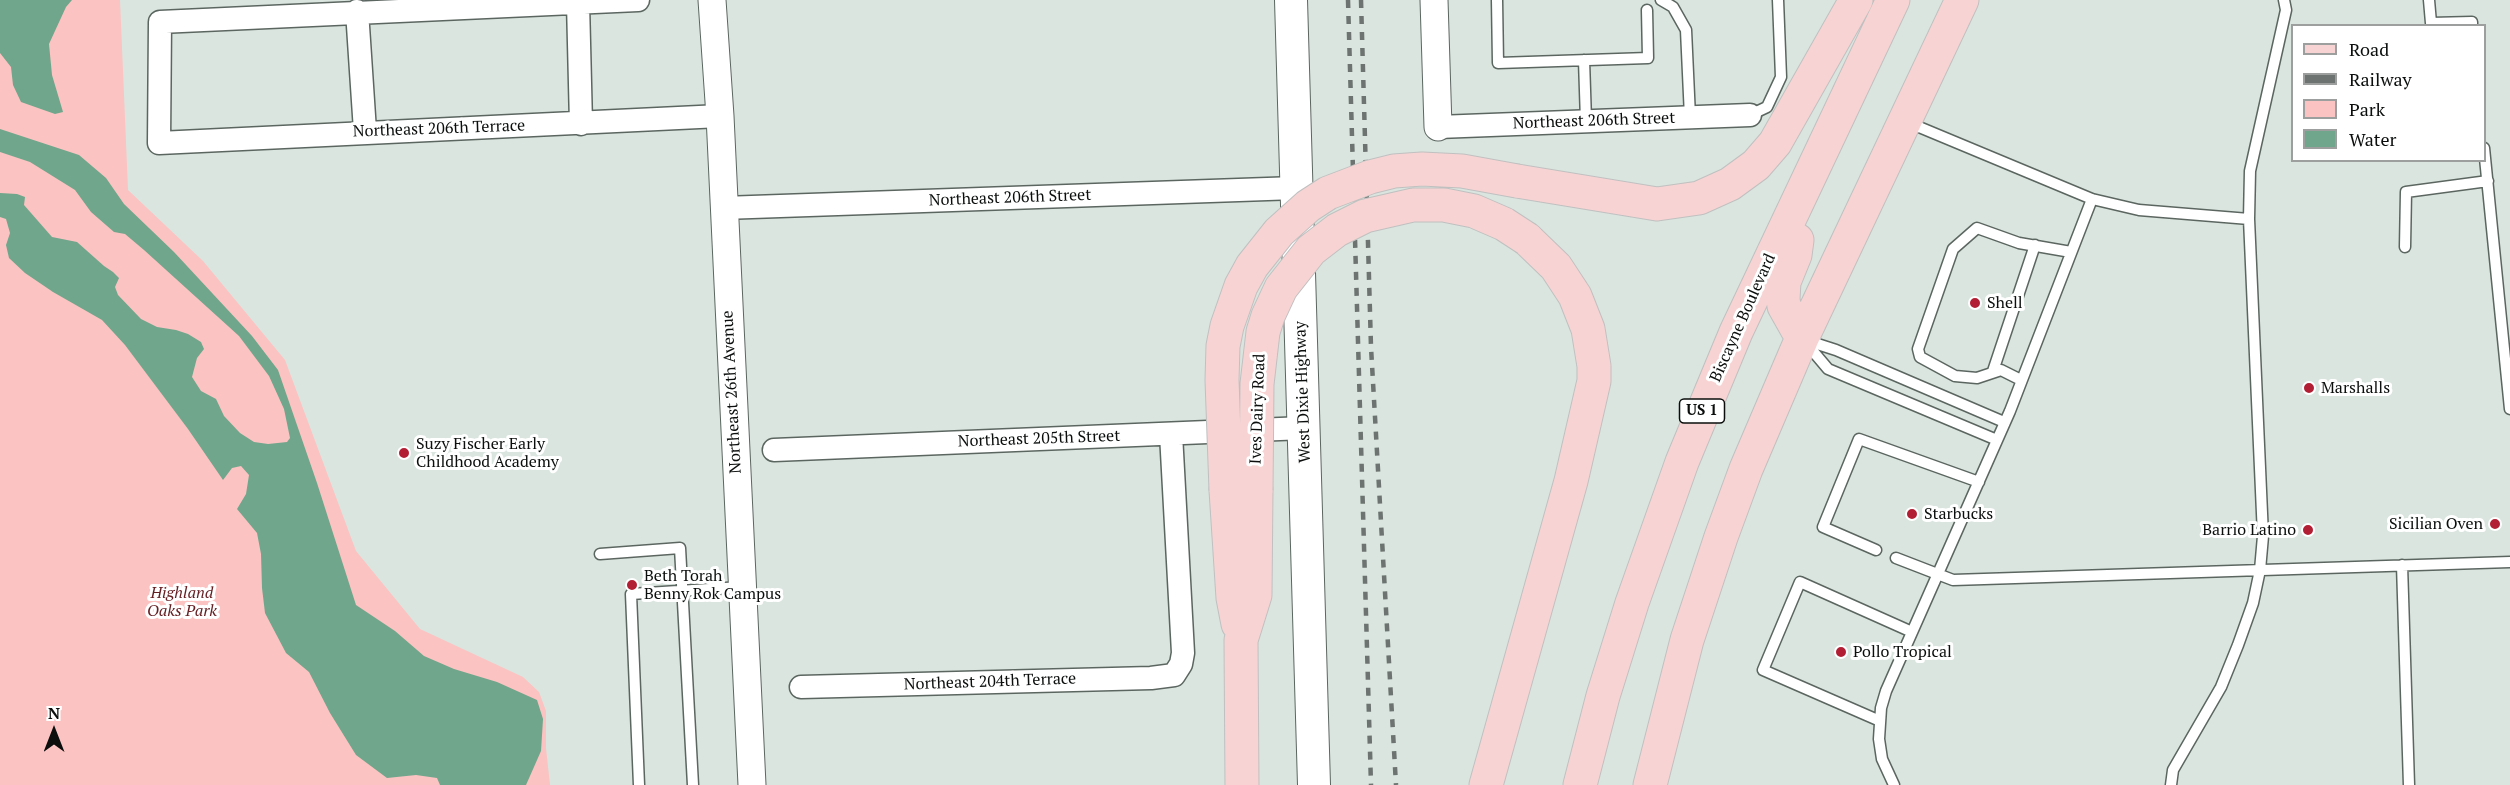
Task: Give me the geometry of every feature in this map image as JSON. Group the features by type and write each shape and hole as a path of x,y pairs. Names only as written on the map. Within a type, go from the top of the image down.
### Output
{"main road":[{"name":"West Dixie Highway","path":"1291,0 1314,785"},
{"path":"1242,785 1241,640 1233,597 1241,490 1222,381 1223,346 1227,326 1241,286 1252,266 1279,232 1308,206 1328,193 1370,177 1394,171 1422,169 1462,171 1631,201 1670,204 1699,198 1730,184 1761,160 1783,131 1856,0"},
{"name":"Biscayne Boulevard","path":"1580,785 1625,626 1682,462 1727,351 1893,0"},
{"path":"1650,785 1677,676 1708,573 1746,469 1802,338 1962,0"},
{"path":"1802,338 1784,306 1783,299 1786,273 1795,255 1805,185"},
{"name":"Ives Dairy Road","path":"1241,490 1263,332 1268,316 1281,288 1311,250 1337,230 1365,216 1413,205 1444,206 1474,211 1504,224 1527,238 1556,267 1581,308 1592,346 1594,381 1592,397 1571,481 1486,785"}],"street":[{"path":"365,131 357,11 638,0"},
{"name":"Northeast 26th Avenue","path":"712,0 720,116 752,785"},
{"path":"1434,0 1438,127"},
{"path":"578,3 581,124"},
{"name":"Northeast 206th Terrace","path":"357,11 160,21 159,143 365,131 581,124 720,116"},
{"name":"Northeast 206th Street","path":"1438,127 1750,115"},
{"name":"Northeast 206th Street","path":"723,208 1296,188"},
{"name":"Northeast 205th Street","path":"774,450 1304,428"},
{"name":"Northeast 204th Terrace","path":"801,687 1151,678 1174,675 1178,671 1183,653 1171,434"}],"lane":[{"path":"1497,0 1498,63 1648,58 1647,10"},
{"path":"1661,0 1673,7 1686,30 1690,117"},
{"path":"1750,115 1767,106 1781,77 1778,0"},
{"path":"2171,785 2173,770 2221,687 2253,603 2260,570 2263,536 2249,219 2250,171 2286,10 2284,0"},
{"path":"2429,0 2431,22 2472,22 2472,24"},
{"path":"1584,60 1586,121"},
{"path":"1904,121 2092,198 2139,210 2249,219"},
{"path":"2486,162 2510,409"},
{"path":"2406,247 2406,192 2488,181"},
{"path":"1894,785 1882,759 1880,721 1886,691 1997,440 2092,198"},
{"path":"2021,380 2001,370 1977,378 1955,376 1920,357 1918,349 1953,249 1977,228 2019,243 2071,252"},
{"path":"1993,371 2035,246"},
{"path":"1802,338 1836,350 2004,422"},
{"path":"1802,338 1828,369 1997,440"},
{"path":"1876,550 1823,527 1859,439 1979,482"},
{"path":"600,554 681,548 681,592 693,785"},
{"path":"1896,558 1953,580 2510,562"},
{"path":"2402,565 2409,785"},
{"path":"1880,721 1763,670 1800,582 1912,632"},
{"path":"639,785 631,594 741,587"}],"green space":[{"name":"Highland Oaks Park","path":"0,0 120,0 128,190 203,261 285,360 356,551 420,629 523,677 539,692 546,711 546,748 550,785 0,785"}],"water":[{"path":"0,0 72,0 66,7 49,44 52,75 63,112 55,114 21,102 13,85 11,67 0,53"},
{"path":"0,129 79,155 106,178 124,204 174,252 252,336 278,370 356,605 395,631 424,656 454,669 497,682 537,700 543,719 541,751 526,785 440,785 437,778 416,775 387,778 356,755 330,713 309,672 286,653 265,613 261,554 257,533 237,509 246,494 249,475 241,466 232,468 223,480 125,345 102,320 53,292 25,273 9,258 6,245 10,233 6,219 0,217 0,193 25,197 24,205 52,237 77,242 113,272 119,278 115,287 118,295 141,319 157,327 188,334 201,342 204,349 197,358 192,377 201,391 216,399 224,416 240,433 254,442 268,444 287,442 290,438 284,409 269,376 239,336 125,234 114,232 91,212 75,190 30,162 0,152"}],"railway":[{"path":"1348,0 1371,785"},
{"path":"1361,0 1371,347 1396,785"}],"place":[{"name":"Shell","path":"1975,303"},
{"name":"Marshalls","path":"2309,388"},
{"name":"Suzy Fischer Early Childhood Academy","path":"404,453"},
{"name":"Starbucks","path":"1912,514"},
{"name":"Sicilian Oven","path":"2495,524"},
{"name":"Barrio Latino","path":"2308,530"},
{"name":"Beth Torah Benny Rok Campus","path":"632,585"},
{"name":"Pollo Tropical","path":"1841,652"}]}
